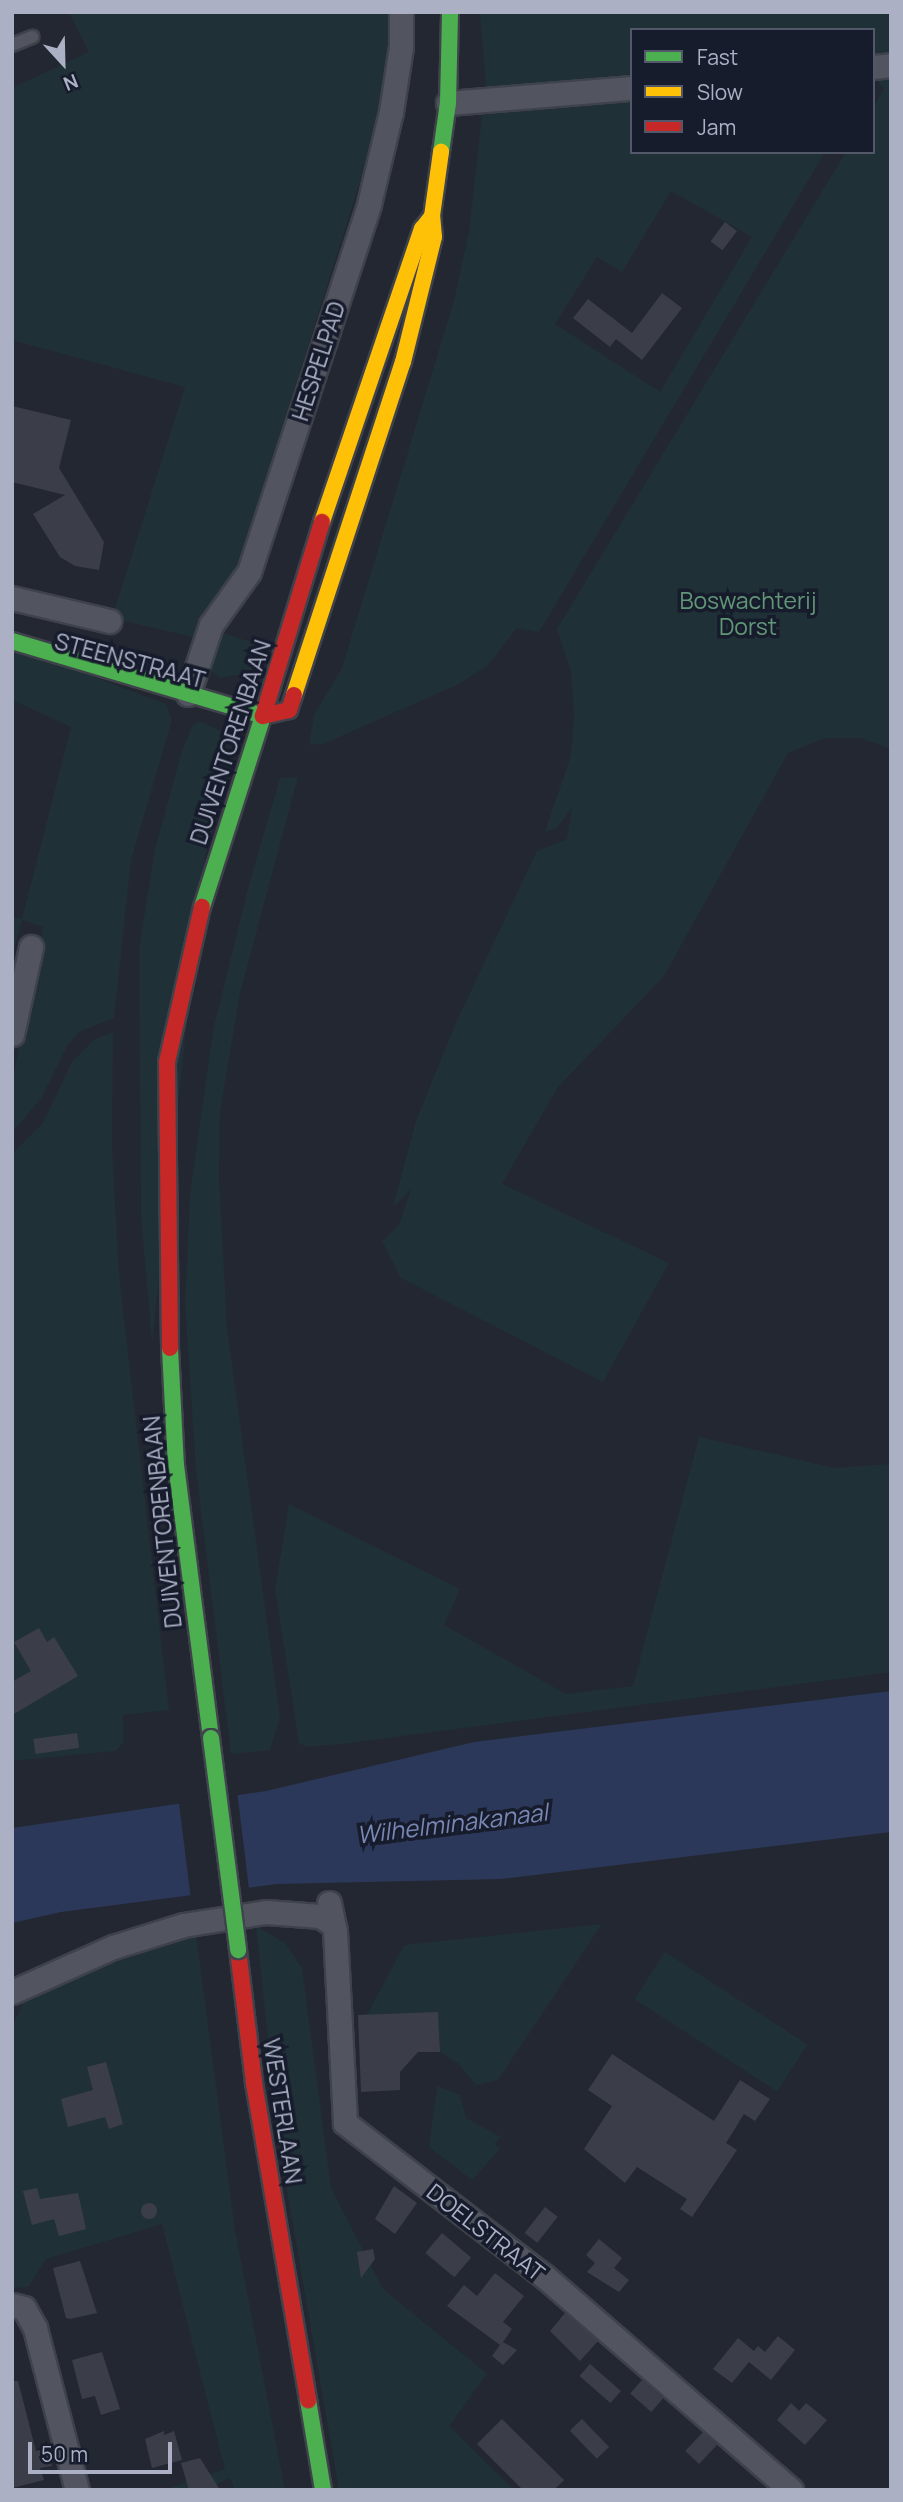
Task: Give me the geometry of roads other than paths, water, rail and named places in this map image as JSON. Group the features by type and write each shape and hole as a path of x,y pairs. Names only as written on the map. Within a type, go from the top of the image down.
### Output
{"main road":[{"name":"DUIVENTORENBAAN","path":"281,736 403,362 434,237 432,216 448,103 450,12"},
{"name":"DUIVENTORENBAAN","path":"211,1738 176,1465 164,1151 167,1062 196,926 263,716 263,695 348,437 422,229 432,216"},
{"name":"STEENSTRAAT","path":"12,630 195,683 263,716 289,710"},
{"name":"STEENSTRAAT","path":"12,641 195,683"},
{"path":"263,695 289,710"},
{"name":"DUIVENTORENBAAN","path":"170,1301 176,1283 185,1120"},
{"name":"WESTERLAAN","path":"211,1738 256,2096 323,2490"}],"street":[{"name":"HESPELPAD","path":"195,683 211,625 249,572 369,204 391,111 401,47 401,12"},
{"path":"448,103 630,88"},
{"name":"STEENSTRAAT","path":"12,598 109,621"},
{"path":"12,1034 31,947"},
{"name":"DOELSTRAAT","path":"12,1992 113,1947 183,1925 266,1912 320,1916 330,1913 345,2123 544,2276 791,2490"},
{"path":"12,2305 24,2308 35,2328 77,2490"}],"lane":[{"path":"12,45 32,37"}],"water":[{"name":"Wilhelminakanaal","path":"891,1691 891,1832 501,1879 277,1884 61,1912 12,1923 12,1828 266,1791 474,1742"}],"park label":[{"name":"Boswachterij Dorst","path":"748,613"}]}
